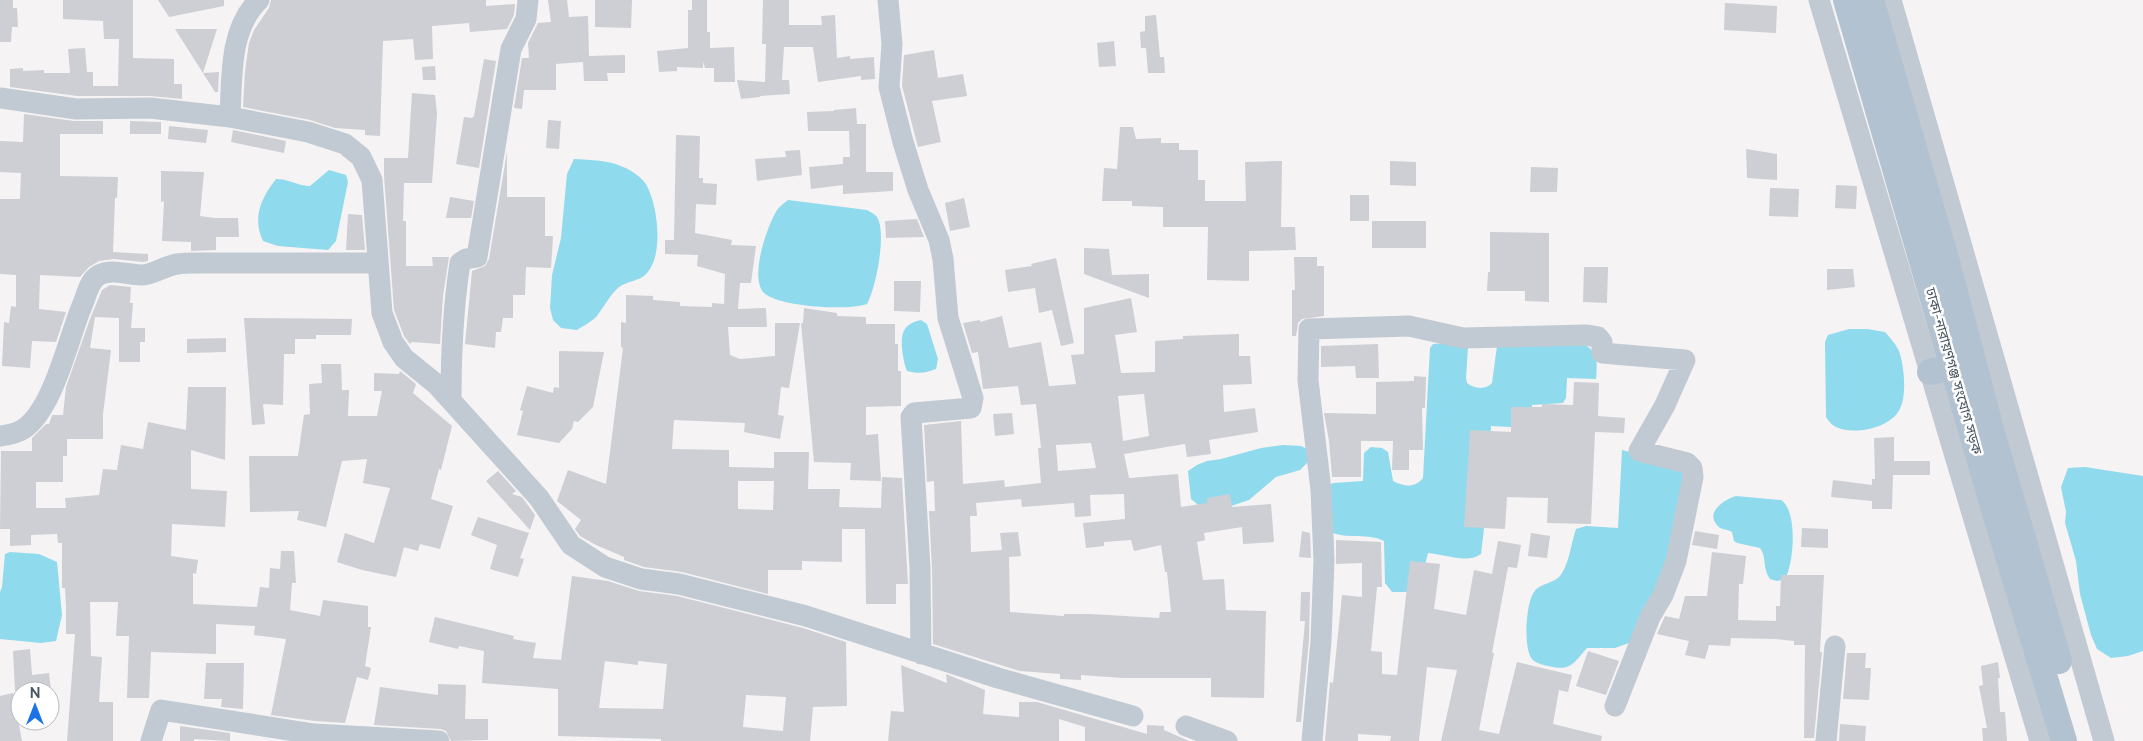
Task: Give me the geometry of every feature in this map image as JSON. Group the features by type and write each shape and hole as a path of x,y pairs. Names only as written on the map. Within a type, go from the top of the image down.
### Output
{"main road":[{"name":"ঢাকা-নারায়ণগঞ্জ সংযোগ সড়ক","path":"1846,0 1962,364 2064,741"},
{"name":"ঢাকা-নারায়ণগঞ্জ সংযোগ সড়ক","path":"1871,0 1962,364"},
{"name":"ঢাকা-নারায়ণগঞ্জ সংযোগ সড়ক","path":"1983,436 2082,741"}],"street":[{"path":"230,117 234,52 239,31 246,16 259,0"},
{"path":"451,400 451,369 460,263 466,259 478,257 511,50 526,19 528,0"},
{"path":"888,0 892,44 889,87 900,133 918,190 939,240 948,318 973,398 971,408 914,413 911,417 920,568 921,654"},
{"path":"1819,0 1962,364 2104,741"},
{"path":"1891,0 1962,364 2040,741"},
{"path":"0,98 76,109 150,108 230,117 308,132 345,144 361,157 372,180 382,313 394,342 404,358 436,384 539,498 571,545 605,567 641,579 679,584 806,616 998,678 1133,716"},
{"path":"0,436 12,434 26,428 45,404 69,342 77,315 90,284 98,275 110,272 139,275 149,274 176,264 196,263 378,263"},
{"path":"1312,741 1321,641 1324,560 1321,490 1308,380 1309,329 1409,326 1463,338 1598,336 1602,342 1602,353 1685,360 1665,405 1639,451 1687,463 1692,468 1693,477 1676,561 1663,595 1650,618 1615,706"},
{"path":"1826,741 1835,646"},
{"path":"150,741 161,710 314,734 439,741"},
{"path":"1186,726 1226,741"}],"water":[{"path":"574,159 612,163 630,170 640,177 651,195 657,231 655,256 652,266 646,274 619,287 596,317 577,330 561,328 553,320 550,308 552,275 561,238 567,174"},
{"path":"329,170 346,175 348,182 336,241 328,250 278,246 263,241 258,224 258,216 262,201 276,179 310,186"},
{"path":"788,200 867,210 877,217 880,224 881,247 874,286 867,304 845,307 814,306 784,302 764,293 758,276 761,252 773,218 778,209"},
{"path":"921,320 927,324 938,359 936,369 922,373 907,371 902,348 902,337 907,326"},
{"path":"1849,329 1885,332 1898,348 1901,357 1904,391 1901,406 1893,418 1877,427 1859,430 1841,429 1833,425 1826,417 1825,342 1828,335"},
{"path":"1446,343 1468,347 1467,383 1476,387 1487,387 1492,383 1497,346 1585,345 1595,355 1597,364 1596,379 1567,378 1566,398 1563,403 1532,405 1532,428 1491,426 1486,512 1481,554 1476,557 1455,558 1428,553 1425,565 1408,592 1392,592 1385,583 1384,541 1372,537 1345,536 1333,533 1328,486 1333,483 1363,481 1364,453 1371,447 1382,448 1388,452 1393,481 1410,486 1417,484 1423,478 1430,348 1433,344"},
{"path":"1283,445 1301,446 1307,449 1308,462 1300,470 1276,477 1249,500 1231,506 1202,508 1191,499 1188,471 1197,465 1261,448"},
{"path":"1622,450 1685,466 1671,560 1629,643 1615,648 1587,648 1573,664 1565,667 1553,667 1534,661 1529,654 1527,646 1527,615 1531,597 1540,586 1556,579 1562,573 1569,557 1576,529 1586,526 1618,528"},
{"path":"2085,467 2143,476 2143,651 2128,656 2111,658 2097,649 2091,635 2080,594 2076,561 2065,523 2066,512 2061,487 2068,468"},
{"path":"1736,496 1781,500 1786,506 1790,515 1793,538 1791,561 1785,579 1777,581 1770,579 1760,548 1737,543 1734,541 1732,532 1720,528 1714,520 1713,515 1718,507"},
{"path":"10,552 39,554 57,562 62,615 56,641 41,643 0,639 0,592 5,554"}],"building":[{"path":"0,0 13,0 13,8 17,8 18,27 12,27 11,42 0,42"},
{"path":"63,0 133,0 133,58 174,59 174,84 182,84 182,99 150,96 77,96 10,87 10,69 23,68 23,71 44,70 44,73 70,73 68,49 85,48 87,72 93,72 93,86 118,86 119,39 104,39 103,21 63,19"},
{"path":"158,0 224,0 224,6 169,17"},
{"path":"271,0 486,0 486,6 515,4 514,15 507,29 470,32 469,23 432,26 433,59 415,60 413,39 383,41 380,136 365,135 365,130 335,128 310,120 243,107 249,43 254,30 269,8"},
{"path":"548,0 567,0 569,17 588,16 589,56 625,55 625,73 607,73 608,81 584,81 583,62 556,64 556,90 524,90 522,109 514,108 522,58 529,58 528,43 538,23 551,22"},
{"path":"595,0 632,0 631,28 595,27"},
{"path":"692,0 707,0 707,32 710,32 710,48 734,47 735,82 714,82 714,68 705,68 703,62 703,68 677,67 677,71 659,72 657,51 688,48 688,10 692,10"},
{"path":"763,0 789,0 789,25 822,25 821,16 835,15 837,58 850,56 850,59 874,57 875,79 861,80 861,76 818,82 813,47 784,47 782,80 789,80 790,94 741,99 737,80 765,82 766,44 762,44"},
{"path":"1725,3 1777,6 1776,33 1724,30"},
{"path":"1156,15 1160,57 1164,57 1165,73 1148,73 1146,48 1141,48 1140,32 1145,31 1145,16"},
{"path":"175,29 217,29 203,73 219,72 218,92 215,92"},
{"path":"1114,41 1116,66 1099,67 1097,43"},
{"path":"934,50 938,78 963,74 967,96 932,101 941,142 918,147 902,86 904,55"},
{"path":"484,59 496,61 479,168 456,164 464,117 472,118 474,116"},
{"path":"435,66 436,80 423,80 422,67"},
{"path":"412,93 435,95 437,114 432,183 404,183 403,221 406,221 406,266 433,266 432,257 449,257 443,296 440,344 412,342 410,344 404,336 394,310 384,158 408,158"},
{"path":"856,108 857,124 866,124 866,172 893,172 893,191 843,194 843,185 811,189 809,167 843,164 843,157 850,157 849,131 808,131 807,112"},
{"path":"24,114 74,121 103,121 103,134 60,134 60,176 118,177 117,198 115,198 113,252 148,254 148,261 143,262 114,259 99,261 89,267 80,277 40,275 39,309 66,312 56,342 32,341 30,368 2,366 4,322 9,323 11,306 16,307 16,275 0,274 0,199 20,199 21,173 0,172 0,141 23,142"},
{"path":"548,120 561,121 559,149 546,148"},
{"path":"130,121 161,122 161,134 130,134"},
{"path":"169,126 208,130 206,143 168,139"},
{"path":"1120,127 1133,127 1136,139 1161,138 1161,143 1179,143 1179,150 1198,150 1198,180 1205,180 1205,201 1246,201 1245,162 1282,161 1281,227 1295,227 1296,250 1249,251 1249,281 1207,280 1208,227 1163,227 1163,207 1132,206 1132,201 1102,201 1104,168 1117,169"},
{"path":"233,130 286,141 284,153 231,142"},
{"path":"676,135 700,136 699,178 703,178 703,183 717,184 716,205 696,204 695,233 732,240 731,245 756,246 751,283 740,283 738,309 766,308 767,327 728,327 730,355 740,359 775,356 775,323 800,323 789,388 781,387 778,415 784,416 780,439 744,432 745,423 674,420 672,449 729,450 729,467 774,468 774,452 809,452 808,489 840,489 839,507 881,508 882,477 902,478 908,584 896,584 896,604 866,604 865,529 842,529 842,562 802,561 802,570 768,570 768,594 682,572 644,567 624,560 624,557 580,536 575,529 581,520 557,501 568,470 606,484 623,348 621,347 621,322 626,323 626,295 653,296 653,300 680,302 680,306 712,307 712,303 724,304 725,274 697,266 698,255 665,254 665,240 674,240","holes":["738,481 774,481 773,510 738,509"]},
{"path":"1746,149 1777,154 1777,180 1747,178"},
{"path":"800,150 802,175 757,181 755,159 786,157 785,151"},
{"path":"507,152 507,197 545,197 545,236 553,236 551,268 526,267 525,295 513,295 513,318 503,318 501,332 496,332 495,348 465,344 472,271 485,266 489,259"},
{"path":"1390,161 1416,162 1416,186 1390,185"},
{"path":"1531,167 1558,168 1557,192 1530,192"},
{"path":"161,171 204,172 200,216 238,218 239,237 216,237 216,250 191,251 191,242 162,241 164,201 161,202"},
{"path":"1836,185 1857,186 1856,209 1835,208"},
{"path":"1770,188 1799,189 1798,217 1769,216"},
{"path":"1350,195 1369,195 1369,221 1350,221"},
{"path":"450,197 474,201 471,218 446,218"},
{"path":"964,198 970,227 950,231 945,203"},
{"path":"348,214 362,215 365,250 346,250"},
{"path":"917,219 924,237 886,238 885,221"},
{"path":"1372,221 1426,221 1426,248 1372,248"},
{"path":"1490,232 1549,233 1549,302 1525,301 1525,291 1487,291 1488,272 1490,272"},
{"path":"1084,248 1109,249 1112,275 1149,274 1149,298 1084,274"},
{"path":"1294,257 1317,257 1317,266 1324,266 1324,316 1302,319 1298,323 1296,336 1292,336 1292,290 1295,290"},
{"path":"1056,258 1074,343 1061,346 1052,310 1039,313 1035,288 1008,292 1005,270 1032,266 1031,264"},
{"path":"1584,267 1608,267 1607,303 1583,302"},
{"path":"1827,269 1853,269 1855,287 1827,290"},
{"path":"894,281 921,281 920,312 894,311"},
{"path":"110,285 131,287 130,303 133,303 131,328 145,328 145,342 140,342 140,362 119,362 119,318 95,317 90,348 111,350 103,414 103,439 67,439 67,456 63,456 63,482 36,482 36,508 66,508 65,498 99,495 103,469 117,470 121,445 143,449 148,422 186,430 188,387 226,387 225,460 191,450 191,489 227,491 225,527 172,524 171,556 198,560 196,574 193,573 193,604 257,607 260,587 269,588 270,568 280,569 281,551 294,551 296,583 292,583 290,610 320,616 323,600 368,606 368,627 371,627 365,666 371,668 368,680 357,677 345,723 271,715 286,639 254,635 255,626 216,624 216,654 151,652 149,698 127,698 129,636 116,636 118,602 90,602 91,656 102,657 99,702 113,702 113,741 67,741 75,634 66,634 65,588 62,588 62,543 58,543 57,534 31,535 31,545 10,546 10,529 0,529 1,451 32,451 32,438 46,424 49,424 52,415 63,415 66,387 90,319 102,290"},
{"path":"1131,298 1137,332 1115,335 1121,373 1155,372 1155,341 1183,339 1183,336 1239,334 1239,356 1250,356 1252,384 1223,385 1224,412 1255,408 1258,432 1209,440 1211,454 1187,457 1185,444 1124,454 1129,478 1178,474 1181,507 1207,503 1207,498 1230,494 1232,507 1271,504 1274,542 1243,544 1242,527 1204,533 1205,540 1197,542 1203,580 1224,579 1226,610 1266,611 1264,698 1211,697 1211,678 1123,678 1081,675 1081,680 1060,679 1060,674 1020,671 933,644 929,511 935,511 934,481 927,482 924,425 961,421 963,484 1004,480 1005,487 1041,483 1038,448 1041,448 1036,404 1021,405 1018,386 983,389 978,352 972,353 963,323 980,320 980,322 1002,316 1009,348 1041,342 1049,386 1076,384 1071,355 1084,354 1084,308","holes":["1144,394 1149,436 1123,441 1118,396","1091,443 1096,468 1058,471 1056,445","1124,494 1125,519 1083,523 1086,548 1104,546 1104,542 1131,540 1134,551 1161,545 1165,572 1167,572 1171,612 1160,612 1159,618 1090,614 1064,614 1064,616 1010,612 1009,557 1021,556 1018,532 1000,533 1002,550 971,552 970,516 977,516 976,503 1021,499 1022,507 1074,503 1075,517 1091,516 1090,495"]},
{"path":"804,308 837,313 837,316 866,317 866,324 895,324 895,344 898,344 898,371 901,371 901,406 866,407 866,435 878,434 881,481 850,480 851,463 814,462 801,323 803,323"},
{"path":"244,318 352,319 351,335 316,335 316,339 295,339 295,354 284,354 283,405 263,404 265,424 252,425"},
{"path":"226,338 226,352 187,353 187,339"},
{"path":"1378,344 1379,378 1356,378 1355,366 1321,367 1321,346"},
{"path":"559,351 604,352 593,407 578,422 574,421 572,429 559,443 517,435 523,411 520,410 527,386 553,393 554,387 559,388"},
{"path":"321,364 341,364 342,390 349,390 348,416 377,416 382,391 374,391 374,373 399,374 400,371 416,384 413,393 452,426 441,470 439,469 431,499 453,506 440,549 420,544 418,551 404,547 396,577 362,570 337,562 345,533 374,543 390,488 363,483 367,459 342,461 326,527 297,520 299,511 250,512 249,456 298,456 304,415 310,414 309,384 322,383"},
{"path":"1414,376 1426,377 1425,408 1422,408 1423,450 1409,450 1409,470 1392,470 1393,441 1361,441 1361,477 1332,477 1324,413 1376,414 1376,382 1414,381"},
{"path":"1574,382 1599,383 1598,416 1625,418 1624,433 1595,432 1591,524 1547,523 1548,498 1507,497 1505,529 1464,527 1470,430 1511,432 1511,407 1542,407 1542,404 1573,405"},
{"path":"1012,413 1014,434 995,436 993,414"},
{"path":"1894,437 1894,461 1930,461 1930,475 1893,475 1892,509 1872,509 1872,501 1831,497 1833,480 1872,485 1872,479 1875,479 1874,438"},
{"path":"498,471 516,491 512,494 522,497 535,515 530,530 486,481"},
{"path":"478,517 529,533 520,558 524,559 518,577 490,569 497,545 471,535"},
{"path":"1802,528 1828,529 1828,548 1801,547"},
{"path":"1302,531 1310,533 1311,558 1299,557"},
{"path":"1695,531 1719,535 1717,549 1692,545"},
{"path":"1531,533 1550,536 1547,558 1528,556"},
{"path":"1336,540 1381,542 1382,587 1377,587 1371,651 1382,652 1382,674 1397,675 1410,561 1440,564 1434,609 1466,615 1474,570 1492,574 1498,541 1521,545 1517,568 1508,567 1479,730 1499,734 1517,662 1572,675 1568,692 1559,690 1553,724 1602,736 1601,741 1441,741 1457,670 1427,667 1419,741 1390,741 1391,736 1358,734 1358,741 1325,741 1330,682 1333,683 1342,595 1362,597 1362,563 1336,564"},
{"path":"1712,552 1746,556 1743,584 1739,584 1738,620 1776,621 1776,606 1780,606 1781,575 1824,575 1820,652 1822,652 1814,738 1804,738 1805,645 1794,645 1794,641 1775,639 1731,638 1730,646 1709,645 1705,659 1685,655 1689,641 1657,634 1665,616 1679,619 1685,596 1707,596"},
{"path":"572,576 608,581 639,591 677,596 803,628 846,642 847,706 813,707 810,741 661,741 661,739 558,736 558,689 482,683 484,651 459,646 458,649 429,642 435,617 514,636 513,639 536,643 533,658 561,660","holes":["605,661 638,665 638,661 667,664 663,709 599,708","746,695 786,697 783,731 743,727"]},
{"path":"1301,592 1310,592 1309,640 1301,722 1296,722 1305,621 1300,621"},
{"path":"30,649 32,675 49,673 50,681 14,681 13,651"},
{"path":"1588,651 1619,661 1606,695 1576,686"},
{"path":"1847,653 1866,653 1865,668 1871,668 1869,700 1843,699"},
{"path":"1998,662 2000,712 2005,712 2007,741 1983,741 1982,728 1987,728 1979,686 1983,685 1981,666"},
{"path":"206,663 244,663 243,709 221,707 222,699 204,699"},
{"path":"901,665 947,683 946,674 985,690 983,714 1019,717 1019,702 1037,702 1147,734 1147,725 1164,726 1164,730 1189,741 1085,741 1085,727 1059,719 1059,741 888,741 891,711 904,712"},
{"path":"438,684 466,685 465,719 488,719 488,740 451,741 446,731 440,729 374,725 380,687 438,695"},
{"path":"10,694 10,731 20,731 22,741 0,741 0,696"},
{"path":"1840,724 1866,726 1865,741 1839,741"},
{"path":"180,726 230,733 230,741 194,739 194,741 180,741"}]}
